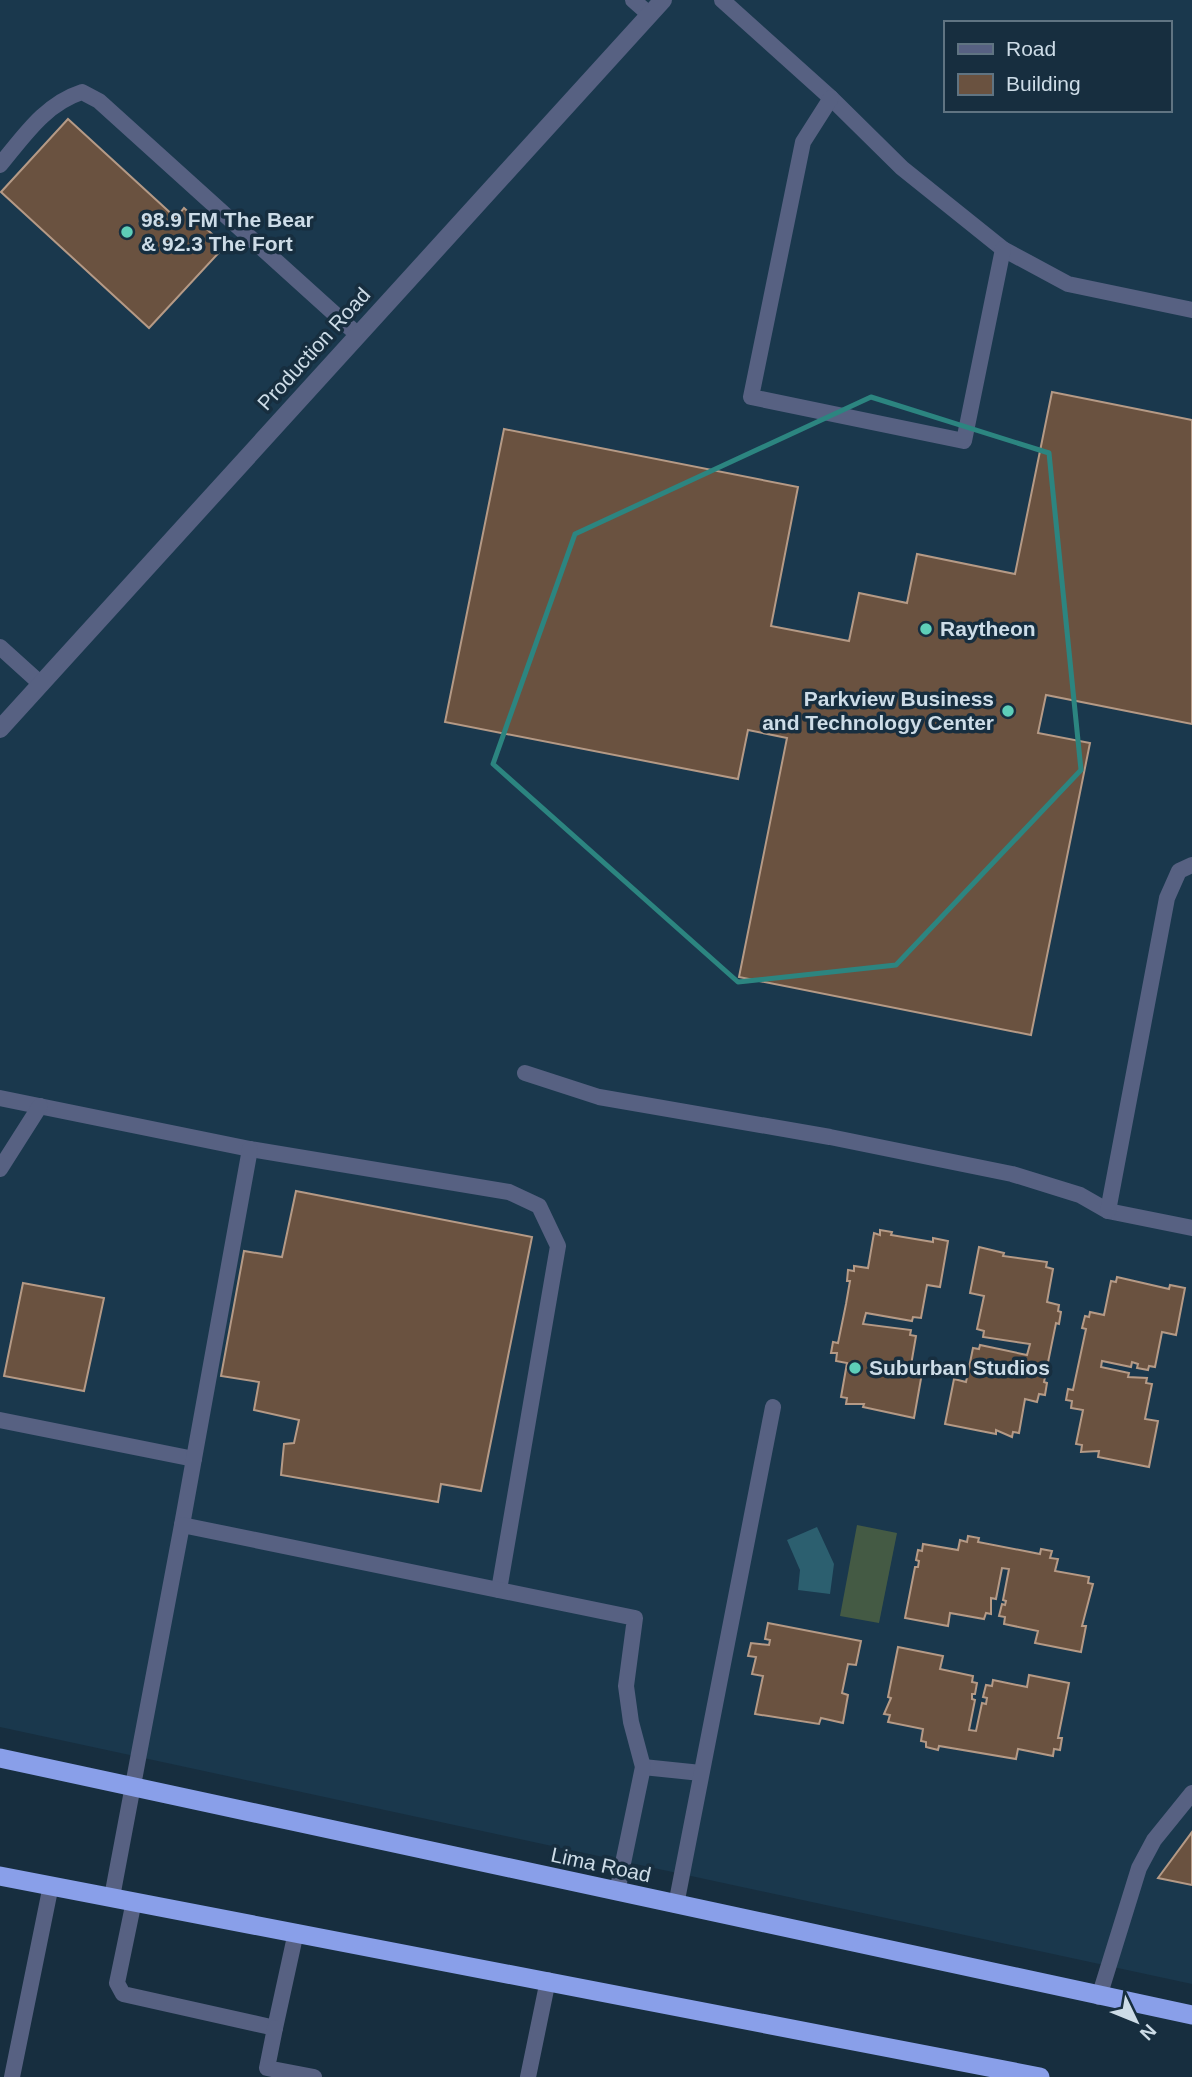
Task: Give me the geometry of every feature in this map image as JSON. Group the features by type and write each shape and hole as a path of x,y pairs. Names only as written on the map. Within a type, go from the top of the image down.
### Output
{"highway":[{"name":"Lima Road","path":"0,1758 1192,2015"},
{"path":"0,1875 1040,2077"}],"street":[{"name":"Production Road","path":"0,729 663,0"}],"lane":[{"path":"634,0 650,15"},
{"path":"722,0 831,98 902,168 1003,249 1068,284 1192,310"},
{"path":"0,165 41,116 62,98 82,92 99,101 358,335"},
{"path":"831,98 803,142 751,397 964,441 1003,249"},
{"path":"0,647 41,684"},
{"path":"1108,1211 1167,898 1179,870 1192,865"},
{"path":"525,1073 599,1097 830,1137 1012,1174 1080,1195 1108,1211 1192,1228"},
{"path":"0,1098 250,1149 509,1192 540,1206 558,1246 499,1590"},
{"path":"0,1169 40,1106"},
{"path":"112,1897 250,1149"},
{"path":"676,1905 773,1407"},
{"path":"0,1420 194,1459"},
{"path":"182,1525 635,1618 626,1686 631,1722 643,1767 617,1892"},
{"path":"643,1767 701,1773"},
{"path":"1099,1997 1139,1868 1154,1840 1192,1793"},
{"path":"12,2077 51,1885"},
{"path":"134,1901 117,1983 123,1994 275,2028"},
{"path":"296,1932 267,2068 314,2077"},
{"path":"528,2077 548,1980"}],"highlighted area":[{"path":"871,397 1049,453 1081,770 896,965 738,982 493,764 575,534"}],"shaded area":[{"path":"0,0 1192,0 1192,1984 0,1727"},
{"path":"817,1527 834,1564 830,1594 798,1590 800,1570 787,1540"}],"green space":[{"path":"857,1525 897,1533 879,1623 840,1616"}],"building":[{"name":"98.9 FM The Bear & 92.3 The Fort","path":"68,119 176,218 184,208 225,246 149,328 1,192"},
{"path":"1052,392 1192,420 1192,724 1046,695 1038,733 1090,743 1031,1035 739,977 787,738 748,730 738,779 445,722 504,429 798,487 771,626 849,641 859,593 907,603 917,554 1015,574"},
{"path":"296,1191 532,1237 481,1491 441,1484 438,1502 281,1475 284,1444 294,1443 299,1420 254,1410 259,1382 221,1376 244,1251 282,1257"},
{"path":"880,1230 892,1232 891,1235 933,1242 933,1238 948,1241 940,1287 927,1285 921,1318 913,1317 912,1321 866,1313 863,1324 911,1330 910,1335 916,1336 910,1371 922,1373 914,1418 863,1407 864,1404 846,1404 847,1398 841,1397 847,1363 836,1361 837,1353 831,1353 833,1342 838,1343 846,1304 850,1281 847,1281 848,1270 854,1271 854,1266 868,1268 874,1233 880,1235"},
{"path":"979,1247 1004,1253 1003,1256 1047,1262 1046,1267 1053,1269 1047,1302 1059,1305 1058,1311 1061,1312 1059,1324 1056,1323 1044,1382 1047,1383 1045,1395 1039,1394 1037,1402 1025,1399 1019,1433 1013,1432 1012,1437 996,1430 996,1434 945,1424 954,1379 966,1382 973,1348 979,1349 980,1345 1027,1355 1030,1344 983,1337 984,1331 977,1329 984,1296 970,1293"},
{"path":"1117,1277 1169,1289 1170,1285 1185,1288 1176,1335 1162,1332 1155,1367 1149,1366 1148,1370 1137,1368 1138,1364 1132,1362 1131,1367 1102,1361 1101,1367 1129,1373 1128,1377 1147,1378 1146,1383 1152,1384 1145,1419 1158,1421 1149,1467 1098,1457 1099,1451 1081,1452 1082,1445 1076,1444 1083,1410 1071,1408 1072,1401 1066,1400 1068,1389 1073,1390 1086,1329 1082,1328 1085,1316 1089,1317 1090,1312 1104,1315 1111,1281 1116,1282"},
{"path":"23,1283 104,1298 84,1391 4,1376"},
{"path":"968,1536 979,1538 978,1542 1040,1554 1041,1549 1052,1551 1050,1558 1058,1559 1055,1571 1089,1577 1088,1583 1093,1584 1082,1626 1086,1626 1081,1652 1035,1643 1038,1631 1004,1624 1005,1617 999,1616 1002,1604 1005,1605 1006,1601 1003,1600 1009,1569 1002,1568 996,1599 991,1598 991,1614 986,1613 984,1619 950,1613 948,1626 905,1618 915,1567 918,1567 918,1550 922,1551 923,1544 958,1550 960,1540 967,1542"},
{"path":"768,1623 861,1641 856,1665 848,1664 842,1693 848,1695 843,1723 821,1718 819,1724 755,1714 763,1676 752,1674 756,1657 748,1656 751,1643 769,1645 770,1640 765,1639"},
{"path":"898,1647 943,1656 940,1669 973,1676 972,1682 977,1683 975,1694 972,1694 972,1699 975,1700 969,1730 976,1731 982,1703 986,1704 987,1698 983,1697 986,1685 992,1686 993,1680 1027,1687 1029,1675 1069,1683 1058,1738 1062,1738 1060,1750 1054,1749 1053,1756 1018,1749 1016,1759 939,1746 938,1750 926,1747 926,1742 921,1741 923,1729 888,1722 890,1715 884,1714 891,1698 888,1697"},
{"path":"1192,1832 1192,1885 1158,1878"}],"place":[{"name":"98.9 FM The Bear & 92.3 The Fort","path":"127,232"},
{"name":"Raytheon","path":"926,629"},
{"name":"Parkview Business and Technology Center","path":"1008,711"},
{"name":"Suburban Studios","path":"855,1368"}]}
